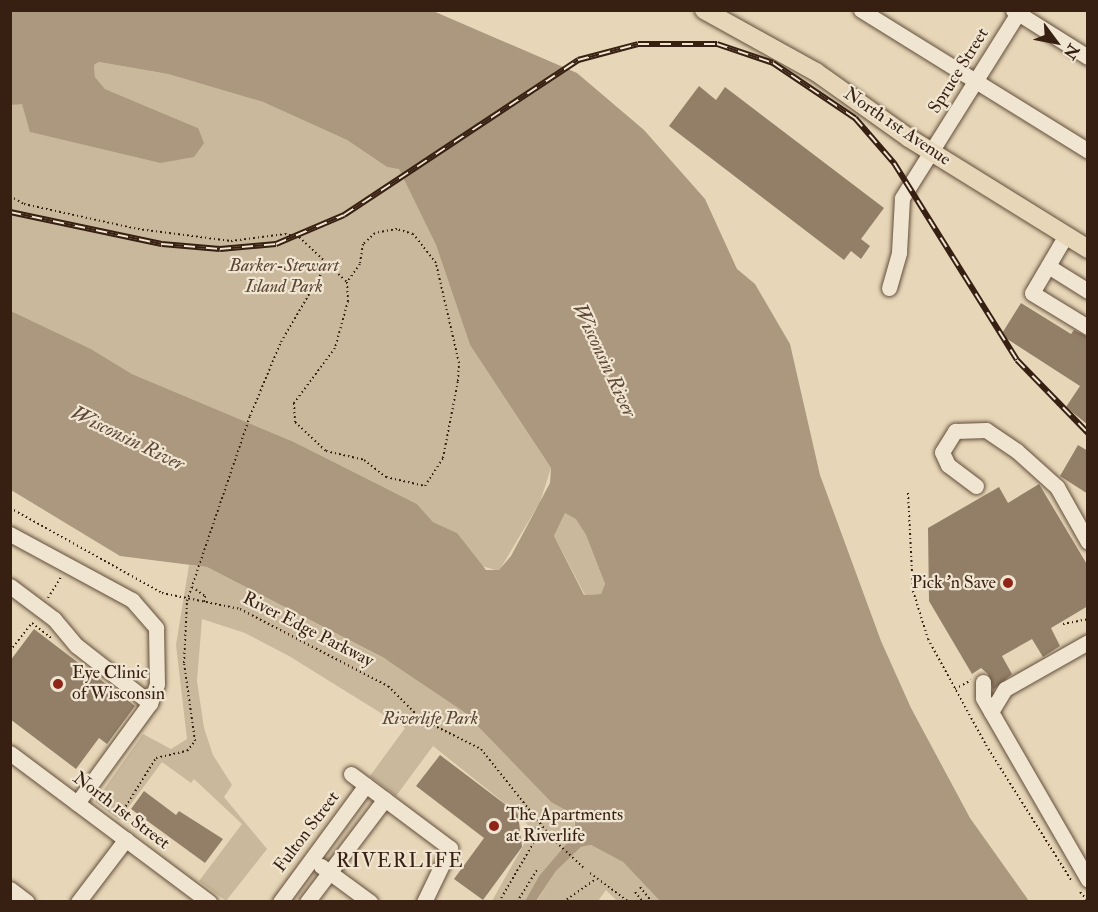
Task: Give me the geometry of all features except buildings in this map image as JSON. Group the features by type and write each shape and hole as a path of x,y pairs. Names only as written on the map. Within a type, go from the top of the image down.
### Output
{"main road":[{"name":"North 1st Avenue","path":"704,10 816,72 932,153 1088,249"}],"street":[{"path":"861,10 1088,151"},
{"name":"Spruce Street","path":"889,288 899,252 902,198 932,153 1017,12"},
{"path":"1017,12 1088,57"},
{"path":"1066,235 1032,292 1088,327"},
{"path":"1047,266 1088,291"},
{"path":"976,486 948,465 942,452 955,431 986,430 1017,451 1057,487 1088,542"},
{"path":"10,534 113,588 152,617 157,684 150,703 77,803"},
{"path":"10,586 54,619 77,646 150,703"},
{"path":"991,712 1005,689 1088,642"},
{"path":"979,678 981,695 1088,880"},
{"name":"North 1st Street","path":"10,753 209,902"},
{"path":"351,774 450,848 424,902"},
{"name":"Fulton Street","path":"280,902 366,785"},
{"path":"307,902 385,799"},
{"path":"78,902 126,839"},
{"path":"312,859 370,902"},
{"path":"10,889 27,902"}],"path":[{"path":"10,196 138,229 231,241 285,234 299,237 347,282"},
{"path":"397,229 413,234 436,263 459,363 458,381 443,458 424,486 386,477 364,460 326,451 295,422 294,403 335,348 345,324 347,282 360,264 363,244 375,233 397,229"},
{"path":"121,814 156,758 187,751 195,741 184,663 187,601 250,416 281,342 327,264"},
{"name":"River Edge Parkway","path":"10,508 158,592 187,601 235,607 388,686 427,722 470,740 505,776 551,837"},
{"path":"45,602 62,573"},
{"path":"192,587 205,596 204,604"},
{"path":"10,651 36,618"},
{"path":"1063,624 1088,619"},
{"path":"1082,622 1087,630"},
{"path":"32,623 57,642"},
{"path":"955,689 979,678"},
{"path":"530,829 542,828"},
{"path":"500,902 542,828"},
{"path":"556,842 585,869"},
{"path":"517,902 538,868"},
{"path":"590,873 629,902"},
{"path":"562,902 596,879"},
{"path":"640,887 652,902"},
{"path":"635,892 643,902"}],"green space":[{"name":"Barker-Stewart Island Park","path":"99,62 168,74 263,102 347,140 387,167 399,168 436,245 470,345 551,468 540,502 499,571 478,565 457,533 433,522 417,504 294,442 132,374 91,349 11,311 10,105 22,103 31,132 160,163 198,128 105,89 95,77 94,65"},
{"path":"565,513 576,518 586,535 605,584 601,594 585,595 554,536"},
{"name":"Riverlife Park","path":"189,565 207,567 393,663 464,712 551,802 575,815 573,836 539,876 525,901 492,901 532,830 518,814 433,746 396,796 370,776 405,728 289,656 245,633 202,619 197,681 204,728 213,755 232,785 224,797 267,849 226,901 199,881 242,824 194,779 191,783 162,762 119,820 95,802 143,734 171,749 187,739 176,645"},
{"path":"591,845 623,862 660,901 617,901 606,890 598,901 536,902 556,871 581,847"}],"water":[{"name":"Wisconsin River","path":"11,10 433,11 577,73 644,130 705,199 737,269 755,284 790,344 820,475 881,641 911,708 970,818 1029,901 660,901 623,862 591,845 581,847 556,871 536,901 525,901 539,876 573,836 576,816 551,802 464,712 384,658 207,567 120,556 11,490 11,311 91,349 132,374 294,442 417,504 433,522 457,533 486,570 499,570 511,556 550,483 551,468 470,345 436,245 399,169 387,167 347,140 263,102 168,74 99,62 94,65 95,77 105,89 198,128 204,143 194,157 160,163 30,132 22,104 11,105","holes":["565,513 576,519 586,535 605,584 601,594 584,595 554,536"]}],"railway":[{"path":"10,212 162,244 220,249 276,244 344,215 578,60 638,44 717,44 773,63 855,118 894,163 1017,360 1088,433"}],"place":[{"name":"Pick 'n Save","path":"1008,583"},
{"name":"Eye Clinic of Wisconsin","path":"58,684"},
{"name":"The Apartments at Riverlife","path":"494,826"}],"district":[{"name":"RIVERLIFE","path":"400,860"}]}
